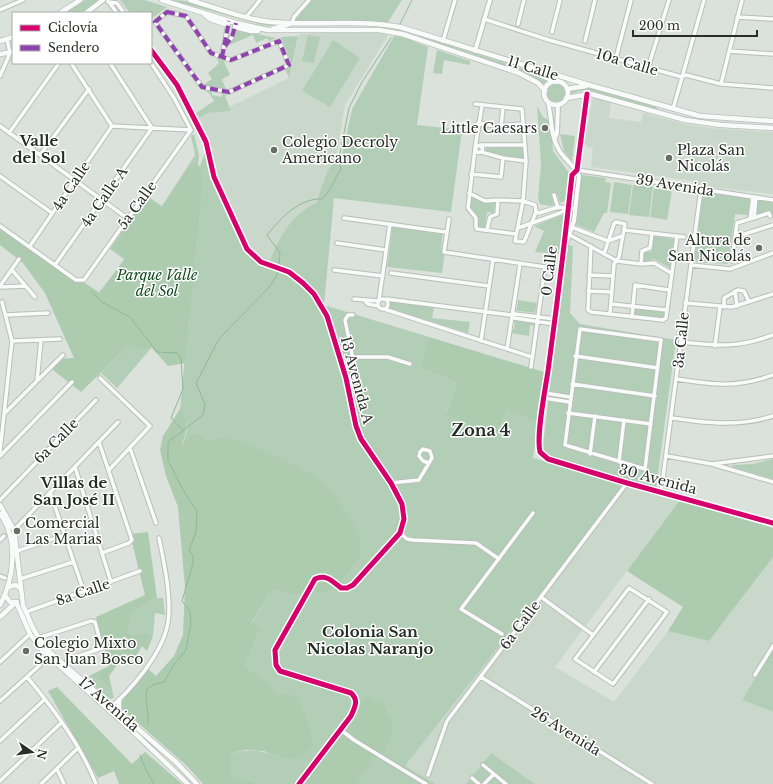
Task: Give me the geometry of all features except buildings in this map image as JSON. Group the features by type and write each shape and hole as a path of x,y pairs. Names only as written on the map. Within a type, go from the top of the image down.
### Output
{"main road":[{"path":"62,12 80,0"},
{"name":"11 Calle","path":"162,0 235,25 268,30 379,30 402,34 519,73 538,83 545,90"},
{"path":"190,0 270,22 292,23"},
{"path":"88,12 106,1"},
{"path":"268,30 292,23"},
{"name":"11 Calle","path":"292,23 378,23 400,27 589,85 700,116 773,121"},
{"path":"0,40 12,37"},
{"path":"0,54 12,52"},
{"path":"523,65 536,74 563,84 567,89 566,98 558,105 548,102 545,97 545,90 549,84 556,82"},
{"path":"567,89 589,85"},
{"name":"11 Calle","path":"566,98 587,94 685,120 721,126 773,128"},
{"path":"0,505 14,530 23,596 0,617"},
{"path":"0,514 9,534 12,555 8,587 0,605"},
{"path":"8,587 16,585 22,591"},
{"path":"5,595 10,602 16,603"},
{"name":"17 Avenida","path":"23,596 26,612 38,638 50,653 167,762 188,784"},
{"name":"17 Avenida","path":"16,603 30,634 48,657 110,708 120,713 176,762 197,784"},
{"path":"119,700 120,713"}],"street":[{"path":"0,10 23,0"},
{"path":"247,16 260,0"},
{"path":"292,23 294,17 309,0"},
{"path":"443,41 455,0"},
{"path":"475,51 490,0"},
{"path":"518,24 524,0"},
{"path":"552,32 560,0"},
{"path":"585,41 596,0"},
{"path":"616,58 631,0"},
{"path":"648,68 669,0"},
{"path":"673,109 704,0"},
{"path":"721,84 742,0"},
{"path":"106,1 116,12"},
{"path":"106,1 117,3 123,12"},
{"path":"167,12 185,15 210,52 222,57 233,60 278,41 288,65 229,92 202,87 156,21 167,12"},
{"path":"737,17 773,19"},
{"name":"10a Calle","path":"484,19 550,40 682,77 686,75 721,84 773,88"},
{"path":"222,57 225,46 225,35 229,23"},
{"path":"225,46 232,37 235,25"},
{"path":"0,76 12,52 7,39"},
{"name":"13 Avenida A","path":"152,51 177,85 206,142 214,177 247,249 261,262 289,272 314,294 327,316 347,380 356,426 361,439 391,483 402,504 404,512 400,532"},
{"path":"729,51 773,54"},
{"path":"9,132 58,64"},
{"path":"72,64 112,126 191,130 178,104 152,64"},
{"path":"111,64 152,128"},
{"path":"40,155 89,89"},
{"name":"0 Calle","path":"540,452 539,444 554,321 565,246 572,226 575,209 579,176 577,170 587,94"},
{"path":"548,102 556,146 563,157 577,170"},
{"path":"469,193 485,202 498,200 523,201 535,205 536,212 524,242 515,241 523,201 526,161 522,110 475,104"},
{"path":"555,139 557,133 558,105"},
{"path":"482,106 476,139 478,149 474,157 471,174 468,208 476,218 476,227 516,234"},
{"path":"501,126 503,108"},
{"path":"478,123 501,126 524,124"},
{"path":"0,126 127,218"},
{"name":"4a Calle","path":"30,246 112,126"},
{"name":"4a Calle A","path":"55,264 152,128"},
{"name":"5a Calle","path":"55,264 76,280 84,280 191,130"},
{"path":"478,149 525,145"},
{"path":"478,149 503,158 526,161"},
{"path":"471,174 501,177 503,158"},
{"name":"0 Calle","path":"568,234 566,225 572,175 577,170"},
{"name":"39 Avenida","path":"577,170 773,200"},
{"path":"0,176 52,213"},
{"name":"3a Calle","path":"661,492 672,418 685,303 701,189"},
{"path":"554,195 560,213"},
{"path":"752,218 755,197"},
{"path":"487,230 490,217 497,214 498,200"},
{"path":"536,212 558,207 575,209"},
{"path":"518,228 560,213 568,208"},
{"path":"548,210 551,216"},
{"path":"732,261 737,223 752,218 771,216"},
{"path":"344,218 446,232"},
{"path":"449,218 444,252 544,267 531,367"},
{"path":"604,254 615,223 625,224 617,261 614,264 610,314"},
{"path":"378,306 390,224"},
{"path":"566,225 572,226 608,241 622,236"},
{"path":"735,237 773,225"},
{"path":"0,226 55,264"},
{"path":"577,238 581,230"},
{"path":"624,230 684,237"},
{"path":"641,264 642,251 650,248 652,233"},
{"path":"568,234 617,261 641,264 657,263 671,272"},
{"path":"591,246 588,310 632,317 665,320 676,236"},
{"path":"337,243 386,250"},
{"path":"691,265 730,269 773,253"},
{"path":"0,286 19,259"},
{"path":"481,341 493,260"},
{"path":"507,349 520,264"},
{"path":"12,270 35,297"},
{"path":"334,270 383,276"},
{"path":"391,273 489,286"},
{"path":"589,275 613,276"},
{"path":"632,317 632,306 636,285 669,290"},
{"path":"0,286 26,286"},
{"path":"715,346 724,298 735,291 742,289 749,302"},
{"path":"588,291 612,292"},
{"path":"735,291 737,306"},
{"path":"685,303 722,307 737,306 773,294"},
{"path":"354,299 365,301 386,300 511,315 515,314 554,321"},
{"path":"384,309 388,306 386,300"},
{"path":"365,301 368,304 532,357"},
{"path":"0,451 12,341 2,302"},
{"path":"611,304 667,310"},
{"path":"6,315 48,313"},
{"path":"347,380 354,378 356,374 345,320 348,315 353,315"},
{"path":"511,315 514,318 538,322 554,321"},
{"path":"580,329 659,339 662,343 645,469 590,454 565,445 575,356 580,329"},
{"path":"681,342 715,346 736,346 753,343 773,335"},
{"path":"12,341 60,339"},
{"path":"37,381 41,340"},
{"path":"4,414 63,355"},
{"path":"575,356 658,368"},
{"path":"353,357 388,357 410,364"},
{"path":"677,379 706,384 735,385 773,375"},
{"path":"100,378 150,426 108,470"},
{"path":"0,456 72,382"},
{"path":"572,384 655,396"},
{"path":"560,395 560,400"},
{"path":"545,396 560,395 570,397"},
{"path":"545,396 569,402"},
{"name":"6a Calle","path":"0,500 96,400"},
{"path":"568,413 651,424"},
{"path":"590,454 595,416"},
{"path":"672,418 721,424 753,421 773,416"},
{"path":"619,462 624,420"},
{"path":"14,530 118,422"},
{"path":"99,442 132,542 102,553"},
{"path":"130,448 156,523"},
{"name":"30 Avenida","path":"540,452 548,459 627,483 773,523"},
{"path":"666,456 712,464 773,482"},
{"path":"712,464 773,456"},
{"path":"729,470 730,462"},
{"path":"391,483 417,481 429,463"},
{"path":"75,466 111,582"},
{"name":"6a Calle","path":"428,775 447,721 627,483"},
{"path":"50,492 84,592"},
{"path":"502,634 462,609 533,513"},
{"path":"299,784 310,767 341,730 356,704 355,696 351,693 280,671 276,665 275,650 315,579 321,576 329,578 341,588 348,588 353,585 400,532 406,538 413,540 476,544 499,559"},
{"path":"17,551 64,535"},
{"path":"0,540 4,536"},
{"path":"110,708 125,694 157,651 167,627 169,612 159,538"},
{"path":"20,579 74,562"},
{"name":"8a Calle","path":"26,612 140,572"},
{"path":"0,576 5,578"},
{"path":"629,588 649,599 666,610 667,614 615,683 611,684 575,659 629,588"},
{"path":"540,597 593,635"},
{"path":"594,672 649,599"},
{"path":"38,638 93,621 102,648 67,660"},
{"path":"0,662 30,634"},
{"path":"755,675 773,646"},
{"path":"0,701 40,665"},
{"path":"27,677 45,699 78,748 96,784"},
{"name":"26 Avenida","path":"481,677 652,784"},
{"path":"0,741 45,699"},
{"path":"0,783 61,723"},
{"path":"341,730 354,740 426,784"},
{"path":"41,784 78,748"},
{"path":"483,764 506,784"},
{"path":"57,769 64,784"},
{"path":"484,784 494,774"},
{"path":"472,778 479,784"}],"shaded area":[{"name":"Colegio Decroly Americano","path":"378,31 388,35 345,105 336,159 323,181 317,202 307,208 278,241 270,261 263,259 256,255 249,247 217,175 210,140 199,118 208,113 231,111 229,107 289,78 299,34"},
{"path":"593,97 611,102 609,118 641,122 643,113 689,125 719,129 773,132 773,194 694,185 694,181 591,167 593,148 584,145"},
{"path":"626,484 680,500 555,667 614,702 668,631 709,641 773,557 773,649 742,700 773,712 773,784 535,784 491,753 466,784 436,784 405,766"}],"green space":[{"path":"85,0 99,0 83,12 67,12"},
{"path":"120,0 144,0 167,7 152,18 152,12 129,12"},
{"path":"170,0 197,3 253,18 281,23 271,26 262,25"},
{"path":"310,0 402,0 388,22 319,23 292,20"},
{"path":"233,29 276,38 269,41 267,38 256,43 253,35 227,46"},
{"path":"408,32 521,68 548,81 543,84 511,68"},
{"path":"308,35 320,37 314,63 302,61"},
{"path":"298,36 289,78 285,69 290,66 291,62 281,37"},
{"name":"Parque Valle del Sol","path":"394,36 404,37 428,47 417,125 462,130 451,212 334,198 324,305 429,337 419,367 456,383 446,413 495,436 507,410 538,423 533,458 626,484 405,766 436,784 262,784 229,777 231,753 256,751 268,753 281,758 284,696 274,694 266,680 244,665 262,627 252,623 272,589 285,593 310,591 325,593 336,588 359,559 214,440 208,441 201,435 182,447 187,423 180,409 190,307 126,307 99,292 125,260 110,249 147,196 162,206 195,155 191,136 194,134 199,155 196,187 203,176 200,166 210,140 217,175 249,247 256,255 270,260 278,242 288,226 300,213 317,202 323,182 332,164 342,155 352,109"},
{"path":"333,40 360,58 330,107 302,91"},
{"path":"437,50 470,61 470,65 444,60 442,74 433,73"},
{"path":"216,57 223,59 230,75 222,79 226,90 203,85 212,79 208,73 219,63"},
{"path":"552,84 560,84 565,89 563,100 560,102 552,102 547,97 547,89"},
{"path":"585,87 657,107 656,110 592,91 585,90 570,94 570,91"},
{"path":"209,90 212,91 212,95 222,97 223,93 227,94 225,96 231,111 208,113 199,118 196,113 214,101 209,93 206,92"},
{"path":"537,106 543,117 550,121 553,151 569,173 567,200 560,203 557,194 552,193 554,205 550,206 540,204 538,199 541,164"},
{"path":"560,134 575,136 572,161 564,151"},
{"path":"523,147 523,158 503,157 485,151 487,148"},
{"name":"Parque Valle del Sol","path":"194,164 200,166 203,176 185,363 168,366 152,348 127,347 81,392 53,370 58,359 74,358 45,293 23,263 0,245 0,227 100,293 125,258 111,248 148,196 161,208 188,169"},
{"path":"582,175 606,178 605,182 611,183 607,213 604,213 594,232 576,225"},
{"path":"614,182 632,185 628,214 610,212"},
{"path":"633,185 653,187 649,217 629,215"},
{"path":"654,188 672,190 667,220 650,217"},
{"path":"703,192 750,198 748,215 735,214 728,264 694,262"},
{"path":"469,195 485,203 495,201 494,213 487,212 485,228 477,227 478,216 468,206"},
{"path":"757,200 773,202 773,214 768,212 757,215 755,214"},
{"path":"562,215 564,216 560,254 535,252 544,231 534,226"},
{"path":"393,224 443,229 441,250 445,251 442,273 387,267"},
{"path":"654,236 674,239 670,268 654,259 643,263 644,251 651,252"},
{"path":"567,245 573,246 570,313 580,324 676,340 656,488 542,454"},
{"path":"518,300 537,303 535,313 513,310 517,309"},
{"path":"389,302 434,307 432,318 470,322 468,333 387,308"},
{"path":"633,308 665,311 663,320 632,315"},
{"path":"512,320 534,323 534,326 530,325 529,336 510,333 510,330 514,330 515,322 511,322"},
{"path":"429,337 544,372 538,423 507,410 495,436 446,414 456,383 419,367"},
{"path":"127,347 152,347 117,388 101,373"},
{"path":"180,409 187,423 182,446 193,434 201,435 208,441 224,438 241,442 287,461 316,477 332,491 354,525 361,543 359,559 336,588 325,593 310,591 300,595 272,589 252,622 262,627 244,665 266,680 275,694 294,695 307,719 313,746 301,758 281,758 264,751 245,750 231,753 230,777 262,784 203,784 188,767 120,707 123,700 147,668 156,676 174,656 183,635 185,587 178,507 166,476 160,450 163,436"},
{"path":"773,459 773,479 732,467 732,465 753,464"},
{"path":"680,500 773,528 773,557 709,641 668,631 683,607 627,571"},
{"path":"148,532 157,598 136,610 130,619 129,632 131,635 145,633 153,636 147,651 142,646 134,659 125,654 109,676 112,689 91,675 109,666 96,617 145,595 130,534"},
{"path":"157,598 163,598 165,615 155,613 153,636 145,633 131,635 129,632 129,625 132,615 140,607"},
{"path":"773,649 773,712 742,700"},
{"path":"91,675 112,689 114,698 109,699 85,678"},
{"path":"57,687 132,764 145,752 182,784 119,784 114,771 98,778 48,691"},
{"path":"366,696 385,705 387,714 394,728 383,756 376,751 357,784 304,784 359,708"},
{"path":"491,753 535,784 466,784"}],"waterway":[{"path":"400,24 412,0"},
{"path":"279,266 280,253 267,235 291,210 306,202 322,199 330,189 341,169 339,158 349,108 362,82 391,38"},
{"path":"148,723 146,697 147,689 155,684 164,682 173,666 186,650 191,623 190,611 182,601 193,563 193,556 189,550 196,532 197,511 186,495 168,461 168,442 203,415 205,404 196,383 219,339 271,285 277,275 278,270"},
{"path":"91,291 102,302 130,317 157,352 177,353 181,359 183,389 171,418 183,430"},
{"path":"140,755 154,784"}],"marked path":[{"path":"167,12 186,16 211,53 231,60 279,41 289,65 229,92 202,87 155,22 167,12"},
{"path":"222,57 229,21"},
{"path":"225,46 232,37 236,23"}],"cycle path":[{"path":"152,51 177,85 206,142 214,177 247,249 261,262 289,272 303,283 314,294 327,316 346,378 356,426 361,439 391,483 402,504 404,519 400,533 353,585 347,588 341,588 326,578 322,577 315,579 275,650 276,665 280,671 351,693 356,701 351,716 299,784"},
{"path":"587,94 577,170 572,175 555,322 540,424 540,452 548,459 627,483 773,523"}],"place":[{"name":"Little Caesars","path":"545,128"},
{"name":"Colegio Decroly Americano","path":"274,150"},
{"name":"Plaza San Nicolás","path":"669,158"},
{"name":"Altura de San Nicolás","path":"759,248"},
{"name":"Comercial Las Marias","path":"17,531"},
{"name":"Colegio Mixto San Juan Bosco","path":"26,651"}],"district":[{"name":"Valle del Sol","path":"39,150"},
{"name":"Zona 4","path":"481,430"},
{"name":"Villas de San José II","path":"74,492"},
{"name":"Colonia San Nicolas Naranjo","path":"370,640"}]}
